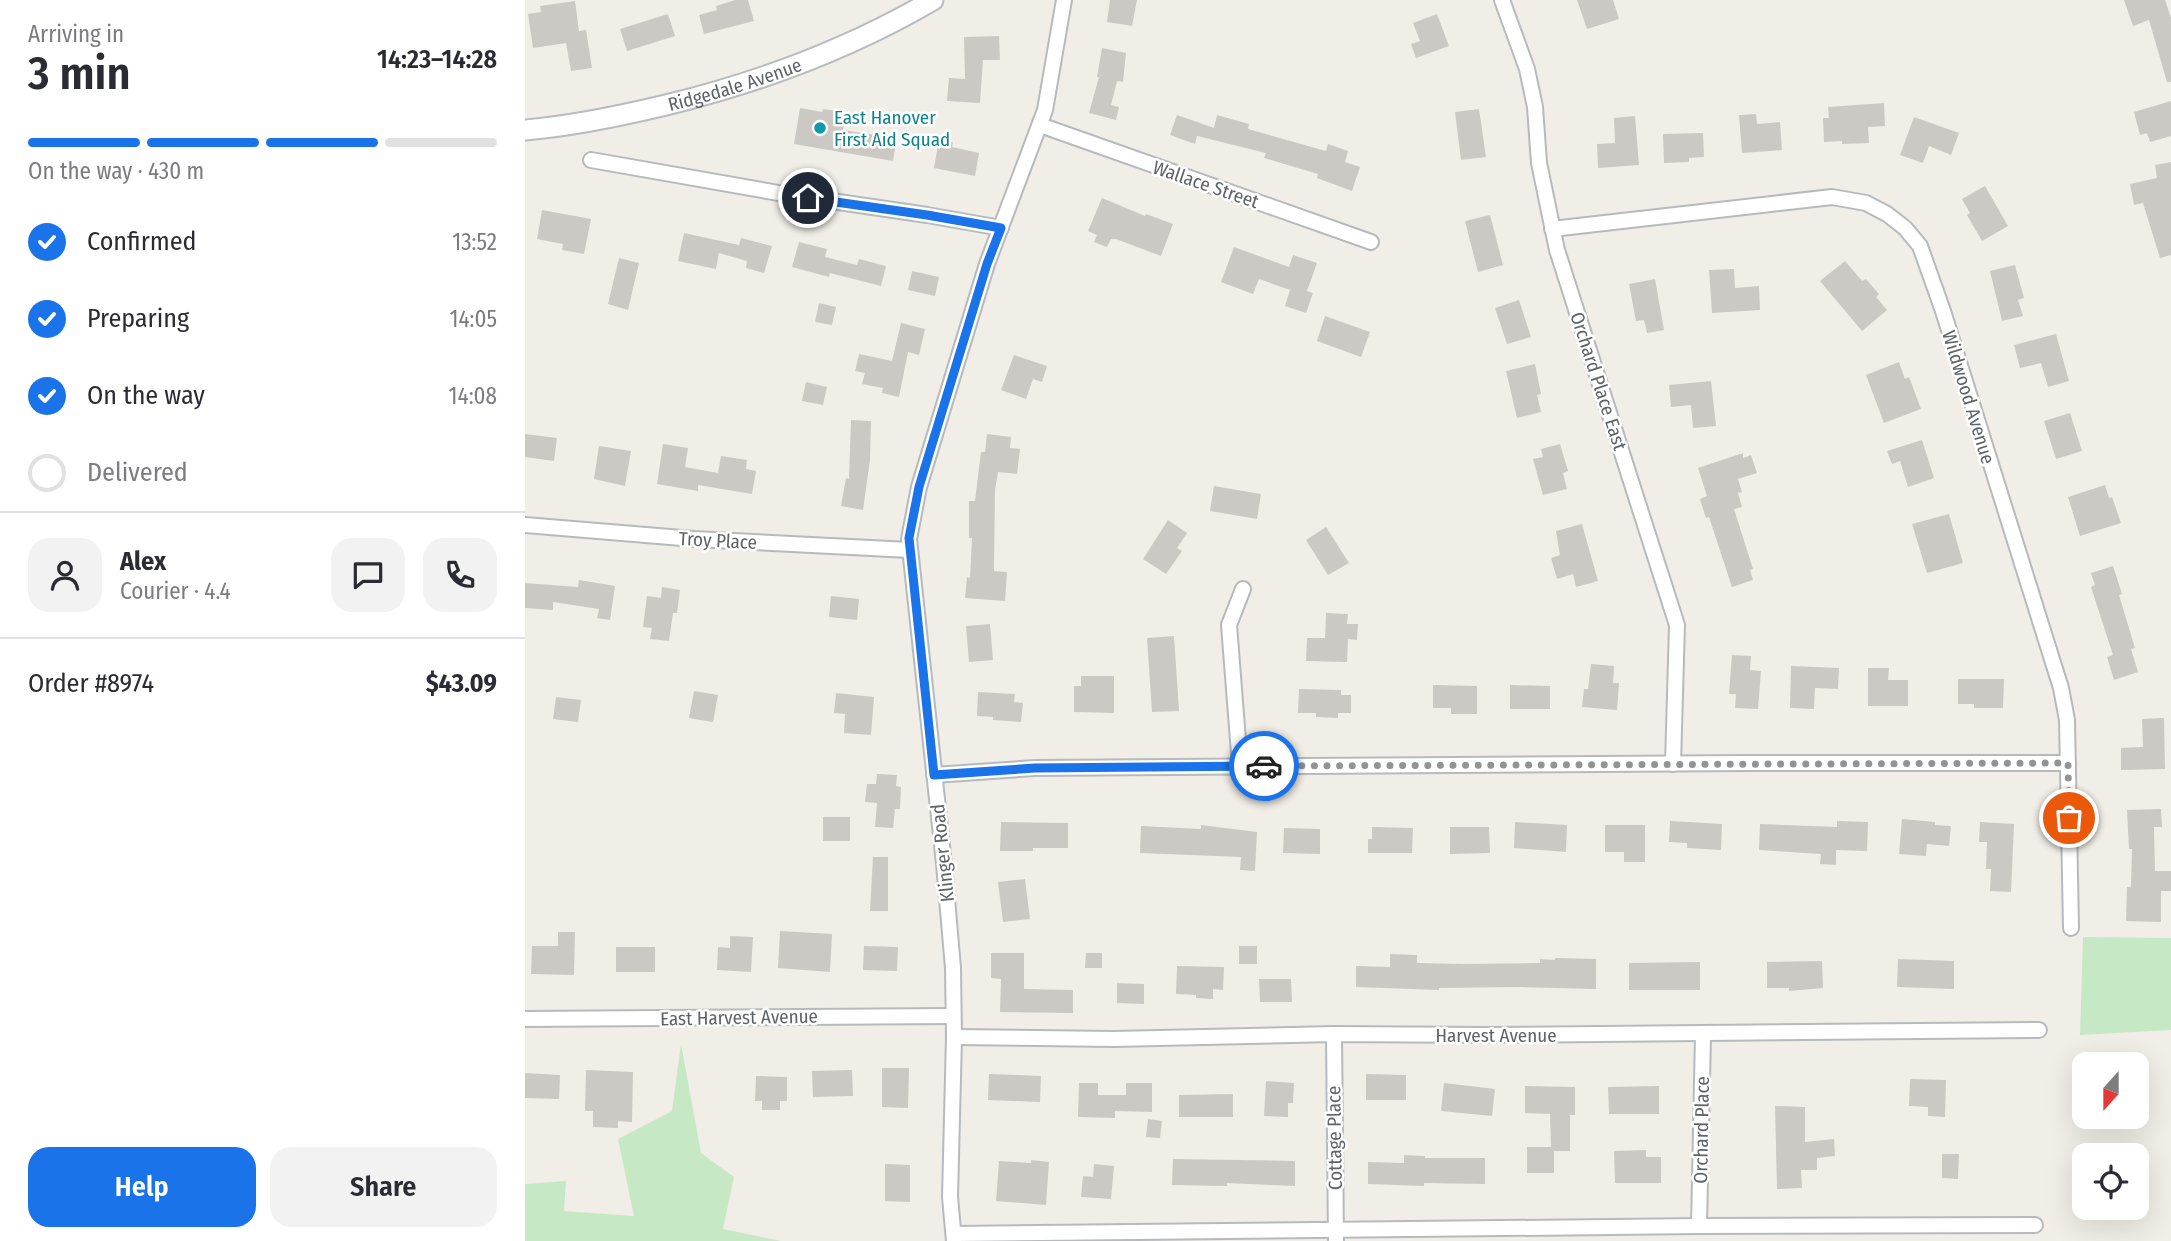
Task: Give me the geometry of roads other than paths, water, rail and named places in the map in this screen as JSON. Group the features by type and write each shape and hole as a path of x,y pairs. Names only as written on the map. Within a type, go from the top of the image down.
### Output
{"main road":[{"name":"Ridgedale Avenue","path":"525,130 582,123 729,89 785,71 838,49 901,19 933,0"}],"street":[{"name":"Klinger Road","path":"954,1237 950,1197 953,968 909,538 919,487 983,277 1045,110 1064,0"},
{"name":"Orchard Place East","path":"1502,0 1527,69 1535,107 1539,163 1557,250 1677,625 1673,764"},
{"name":"Wallace Street","path":"1040,125 1371,242"},
{"path":"591,160 1001,228"},
{"name":"Wildwood Avenue","path":"1552,229 1832,197 1866,203 1887,214 1905,228 1920,246 1943,311 2061,688 2067,720 2071,928"},
{"name":"Troy Place","path":"525,526 694,539 910,550"},
{"path":"1240,766 1229,625 1243,589"},
{"path":"934,775 1035,768 2068,763"},
{"name":"East Harvest Avenue","path":"525,1019 953,1016"},
{"name":"Harvest Avenue","path":"954,1037 1114,1039 1334,1034 2039,1030"},
{"name":"Cottage Place","path":"1334,1034 1336,1236"},
{"name":"Orchard Place","path":"1699,1226 1703,1034"},
{"path":"954,1237 1336,1236 1699,1226 2035,1225"}],"place":[{"name":"East Hanover First Aid Squad","path":"820,128"}]}
